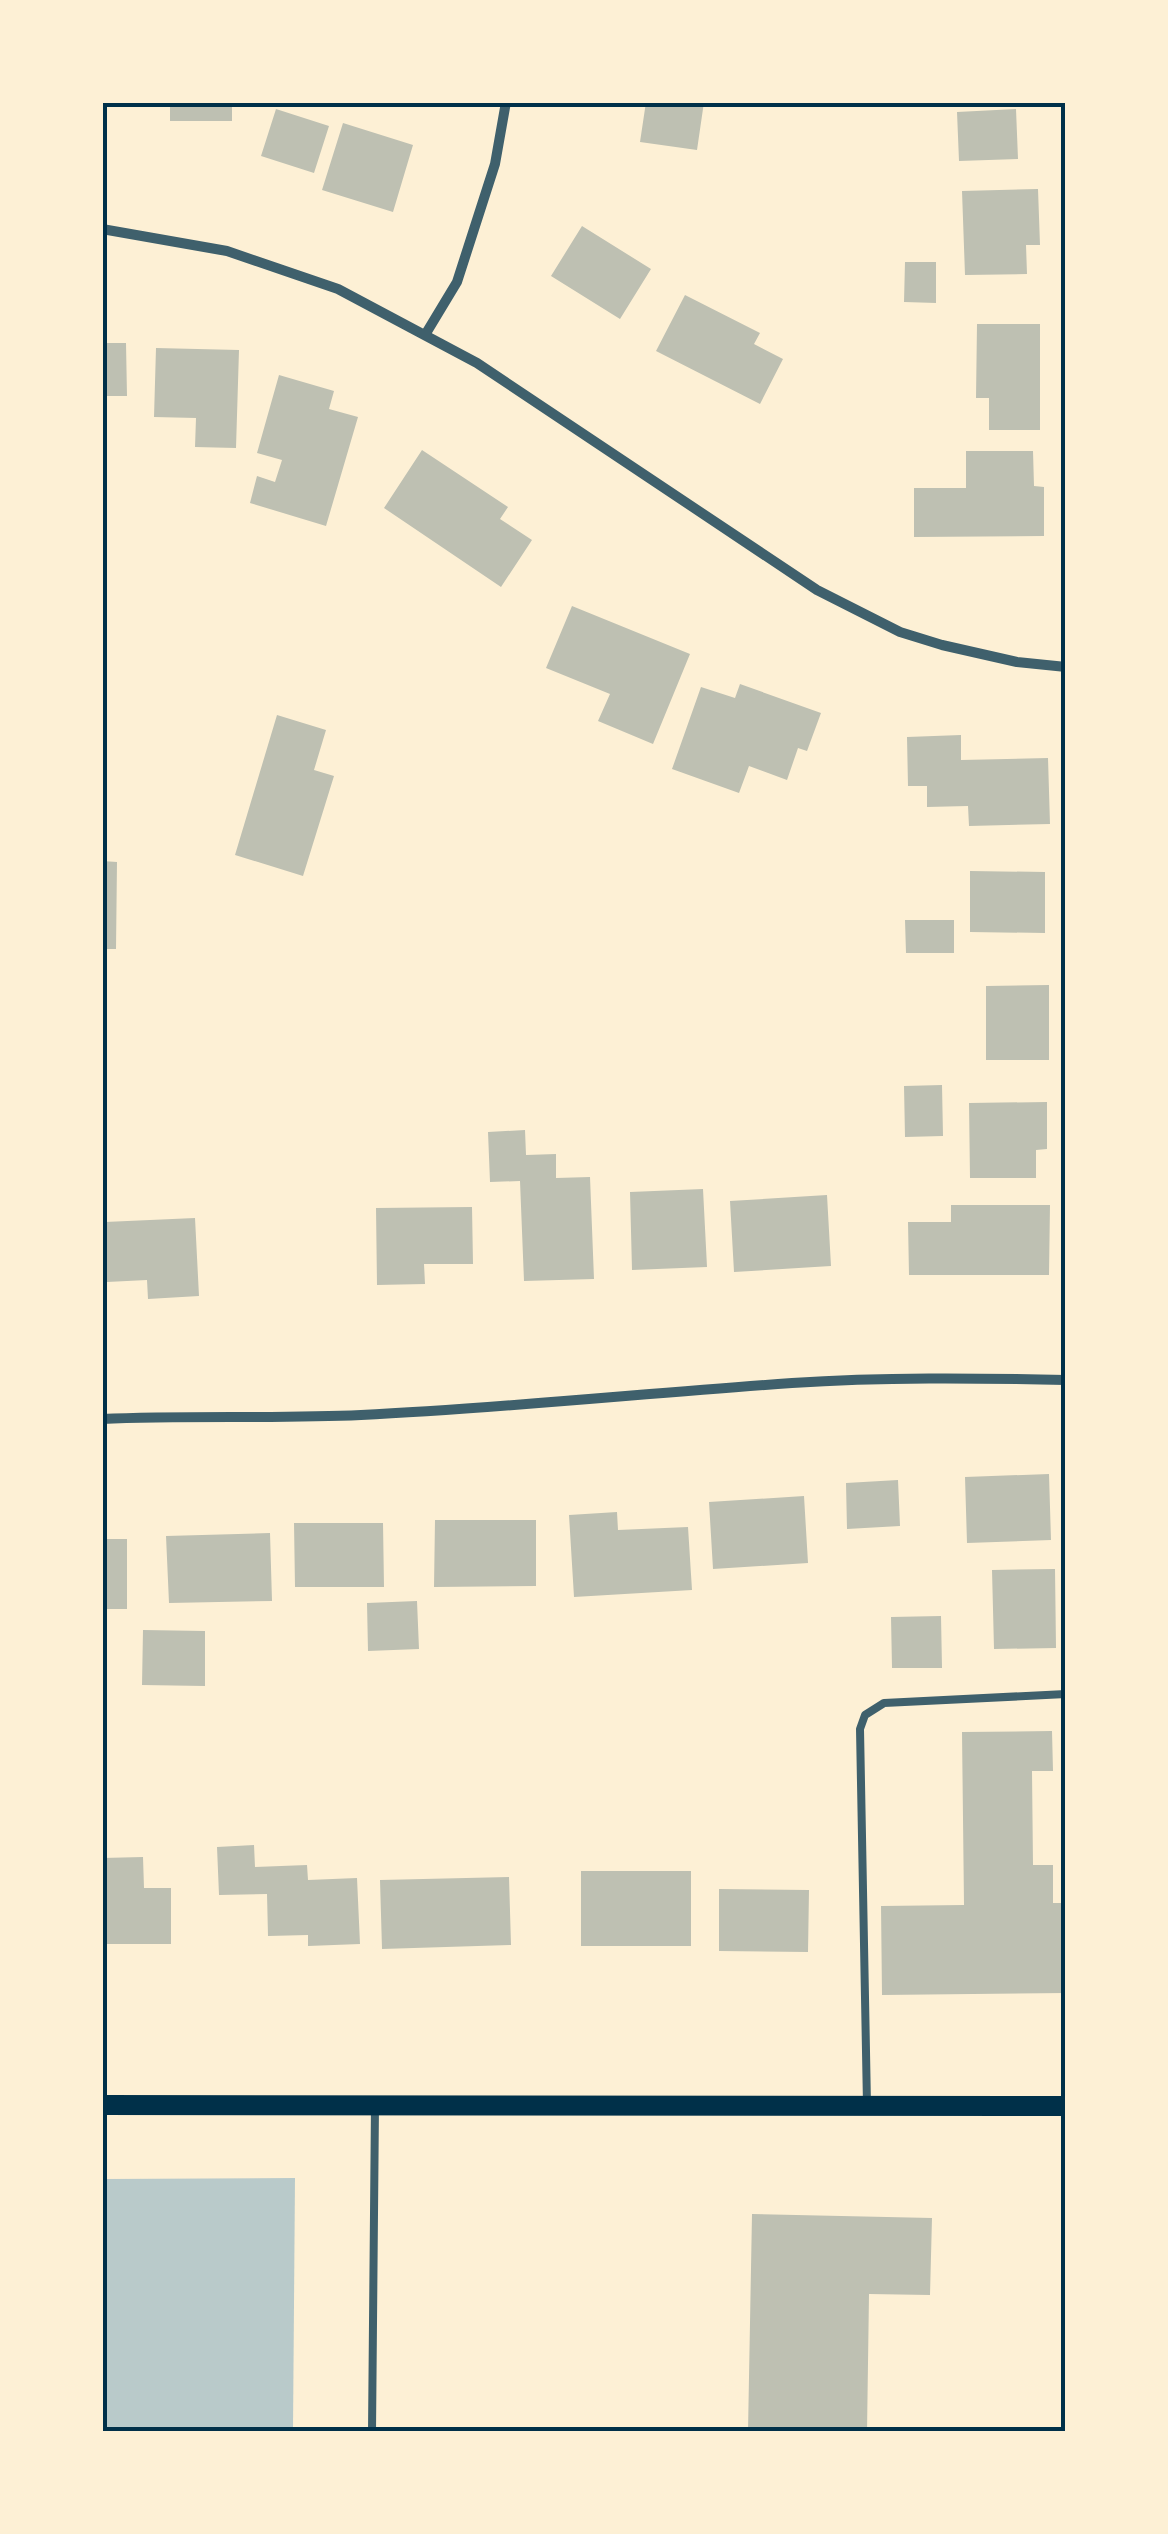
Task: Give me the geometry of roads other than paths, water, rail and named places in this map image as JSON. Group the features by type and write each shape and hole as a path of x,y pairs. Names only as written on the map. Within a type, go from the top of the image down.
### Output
{"main road":[{"path":"102,2105 1066,2106"}],"street":[{"path":"425,334 457,282 496,164 506,102"},
{"path":"102,229 227,251 338,289 477,363 817,590 900,632 928,641 1017,662 1066,667"},
{"path":"102,1418 356,1415 582,1402 652,1392 718,1391 793,1383 954,1378 1066,1380"}],"lane":[{"path":"868,2108 860,1729 865,1716 884,1703 1066,1694"},
{"path":"372,2432 375,2105"}]}
